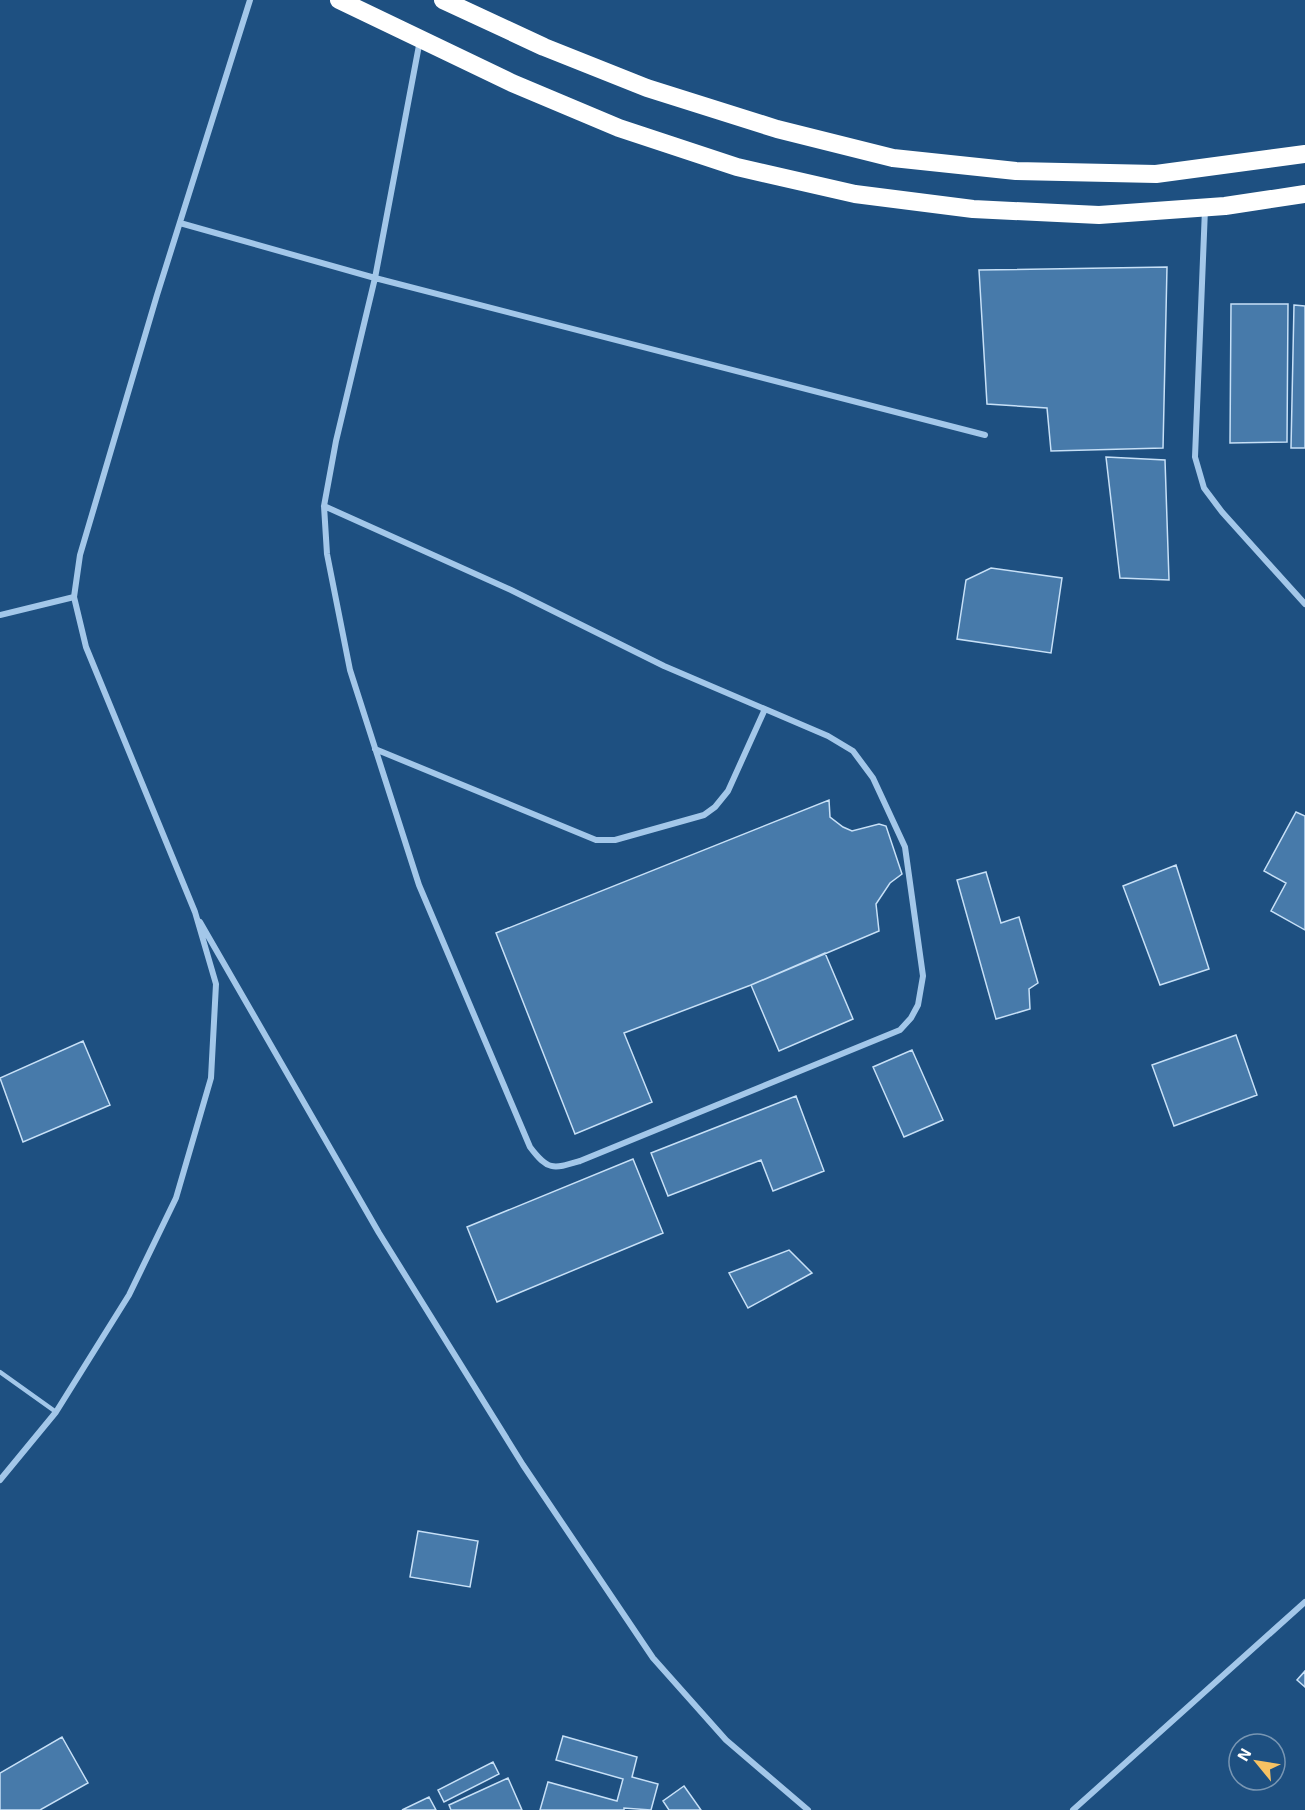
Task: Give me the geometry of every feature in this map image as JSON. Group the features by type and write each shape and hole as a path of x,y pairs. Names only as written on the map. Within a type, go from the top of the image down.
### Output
{"highway":[{"path":"339,0 512,83 619,129 737,167 855,194 973,209 1099,215 1205,207 1305,194"},
{"path":"443,0 544,47 647,88 777,129 893,158 1016,171 1156,174 1305,154"}],"street":[{"path":"0,1480 56,1412 129,1295 176,1198 211,1078 216,984 195,912 86,646 74,597 80,555 250,0"},
{"path":"324,506 511,590 664,666 828,736 853,751 873,778 905,847 923,976 918,1005 911,1018 900,1030 580,1161 557,1168 541,1162 530,1147 419,885 350,670 327,554 324,506 336,441 375,278 420,38"},
{"path":"1205,207 1196,457 1204,488 1222,512 1305,604"},
{"path":"180,223 375,278 985,435"},
{"path":"0,615 74,597"},
{"path":"375,749 596,840 615,840 704,815 715,807 728,791 765,709"},
{"path":"195,912 379,1233 523,1465 646,1648 726,1740 808,1810"},
{"path":"1073,1810 1305,1602"}],"lane":[{"path":"0,1372 56,1412"}],"building":[{"path":"1167,267 1163,448 1051,451 1047,408 987,404 979,270"},
{"path":"1231,304 1288,304 1287,442 1230,443"},
{"path":"1294,305 1305,306 1305,448 1291,448"},
{"path":"1106,457 1165,460 1169,580 1120,578"},
{"path":"991,568 1062,578 1051,653 957,639 966,580"},
{"path":"829,800 830,817 843,827 852,831 879,824 886,826 902,874 890,883 876,904 879,931 751,985 624,1033 652,1102 575,1134 496,933"},
{"path":"1296,812 1305,816 1305,930 1271,911 1286,883 1264,871"},
{"path":"1176,865 1209,969 1160,985 1123,886"},
{"path":"986,872 1001,923 1019,917 1038,983 1029,989 1030,1009 996,1019 957,880"},
{"path":"825,953 853,1019 779,1051 751,985"},
{"path":"1236,1035 1257,1095 1174,1126 1152,1065"},
{"path":"83,1041 110,1105 23,1142 0,1078"},
{"path":"912,1050 943,1120 904,1137 873,1067"},
{"path":"796,1096 824,1171 773,1191 761,1160 668,1196 651,1153"},
{"path":"633,1159 663,1233 497,1302 467,1227"},
{"path":"789,1250 812,1273 748,1308 729,1273"},
{"path":"418,1531 478,1541 470,1587 410,1577"},
{"path":"1305,1671 1305,1687 1297,1680"},
{"path":"563,1736 637,1757 632,1777 658,1784 651,1810 624,1808 624,1810 540,1810 548,1782 617,1801 623,1779 556,1760"},
{"path":"62,1737 88,1783 40,1810 0,1810 0,1773"},
{"path":"493,1762 499,1774 444,1802 438,1790"},
{"path":"508,1778 522,1810 451,1810 449,1805"},
{"path":"684,1786 701,1810 669,1810 663,1801"},
{"path":"429,1797 436,1810 402,1810"}]}
